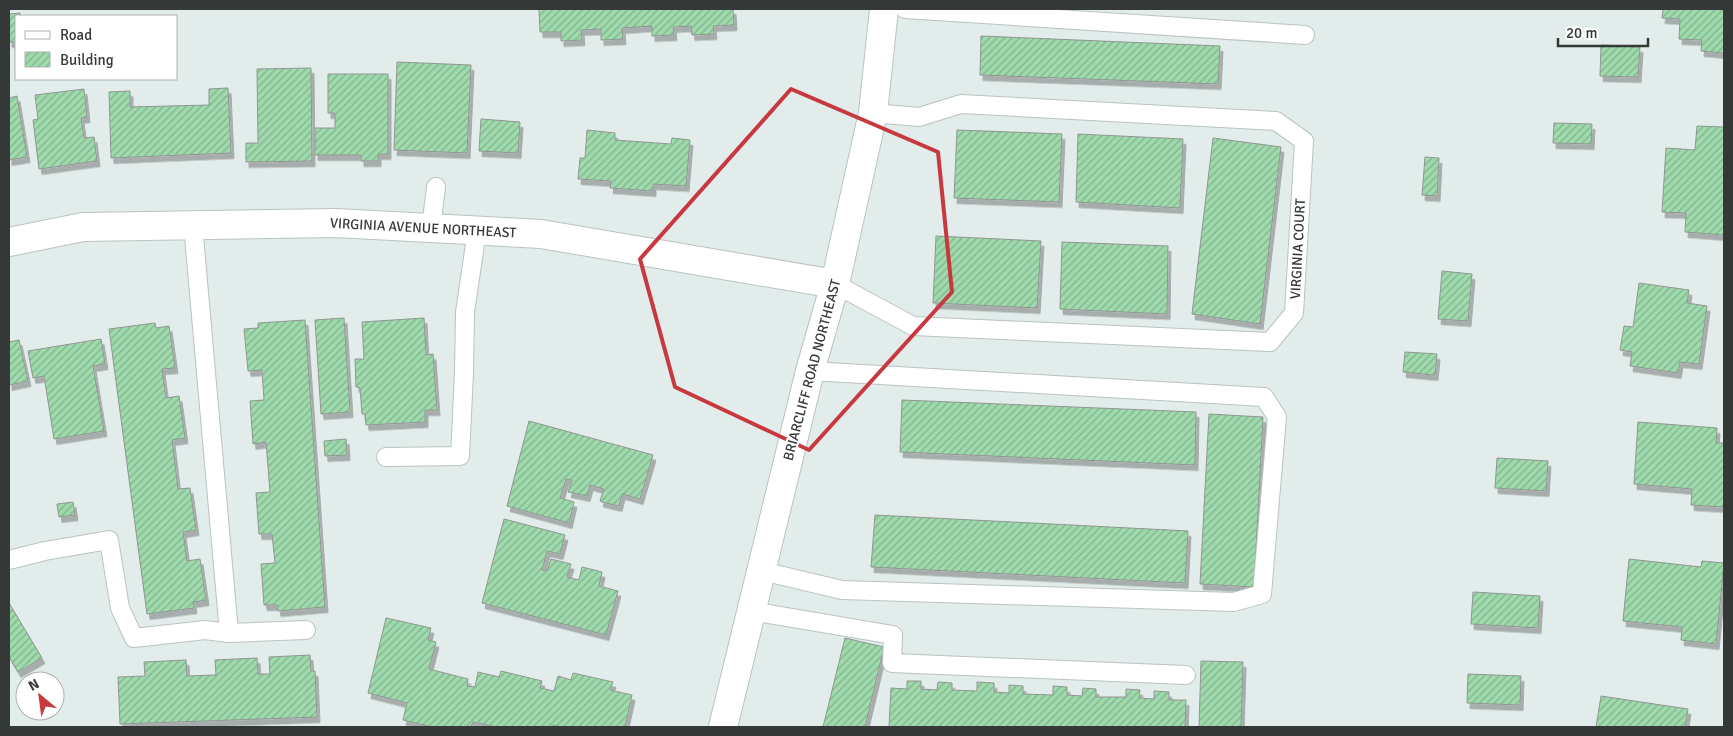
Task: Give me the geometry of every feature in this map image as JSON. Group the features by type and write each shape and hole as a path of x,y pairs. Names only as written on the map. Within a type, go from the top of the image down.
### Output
{"street":[{"name":"BRIARCLIFF ROAD NORTHEAST","path":"723,727 810,371 835,284 873,114 884,9"},
{"name":"VIRGINIA AVENUE NORTHEAST","path":"9,242 83,227 336,223 541,234 835,284"}],"lane":[{"path":"905,9 1305,35"},
{"name":"VIRGINIA COURT","path":"835,284 913,326 1270,342 1294,313 1304,141 1276,120 961,104 919,117 873,114"},
{"path":"431,228 436,187"},
{"path":"193,225 229,633"},
{"path":"386,457 460,456 465,312 477,231"},
{"path":"762,571 842,590 1234,602 1262,594 1277,417 1264,397 810,371"},
{"path":"9,560 45,551 109,540 120,608 134,638 205,630 229,633 306,630"},
{"path":"751,612 893,635 892,664 1186,675"}],"highlighted area":[{"path":"791,89 938,152 952,292 809,450 675,387 640,259"}],"building":[{"path":"539,9 733,9 734,25 713,26 714,34 692,35 691,26 673,27 674,35 652,36 652,26 622,28 623,39 601,40 601,29 581,30 582,40 561,41 561,32 540,32"},
{"path":"1663,9 1724,9 1724,53 1701,51 1702,40 1679,39 1680,19 1662,18"},
{"path":"20,13 20,15 15,15 15,42 9,42 9,14"},
{"path":"981,36 1220,46 1218,84 980,75"},
{"path":"1601,45 1640,47 1638,77 1600,76"},
{"path":"397,62 471,65 467,153 394,150"},
{"path":"311,68 312,161 246,162 246,143 258,143 257,69"},
{"path":"328,74 388,74 388,154 378,154 378,161 361,161 361,155 315,155 315,128 335,128 335,113 328,113"},
{"path":"228,88 231,153 111,158 109,92 130,91 130,107 209,105 209,89"},
{"path":"84,89 87,117 81,118 84,138 94,137 97,161 39,169 33,120 38,119 35,95"},
{"path":"17,96 27,157 9,160 9,98"},
{"path":"481,119 520,122 518,153 479,151"},
{"path":"1554,123 1592,124 1591,144 1553,143"},
{"path":"1697,126 1724,127 1724,235 1685,232 1686,213 1662,212 1666,148 1695,150"},
{"path":"587,130 615,133 615,140 671,144 672,138 690,140 686,186 653,184 653,191 610,188 611,181 578,179 580,158 585,158"},
{"path":"957,130 1062,134 1059,202 954,198"},
{"path":"1078,134 1183,139 1180,208 1076,202"},
{"path":"1213,138 1281,147 1260,324 1192,314"},
{"path":"1425,157 1439,158 1437,196 1422,195"},
{"path":"936,236 1041,241 1037,308 933,303"},
{"path":"1062,242 1168,246 1167,314 1060,309"},
{"path":"1442,271 1472,274 1468,321 1438,319"},
{"path":"1639,283 1689,290 1687,303 1707,306 1699,364 1680,362 1678,373 1630,366 1632,352 1620,350 1624,326 1633,327"},
{"path":"344,318 350,412 321,414 315,320"},
{"path":"424,318 426,355 433,354 437,410 425,410 425,422 366,425 365,414 362,414 360,388 356,387 355,359 364,359 362,322"},
{"path":"305,320 325,607 278,611 277,605 264,605 261,564 275,563 272,534 259,534 256,493 270,492 266,442 253,444 250,401 264,400 262,370 248,371 244,329 258,328 258,323"},
{"path":"155,323 156,328 169,326 175,368 162,369 166,398 179,396 185,438 172,440 178,489 190,488 196,530 183,532 187,561 200,559 206,600 193,602 194,608 147,614 109,329"},
{"path":"101,339 105,364 93,366 104,431 54,439 44,376 33,378 28,351"},
{"path":"19,340 28,381 9,385 9,342"},
{"path":"1405,352 1437,354 1435,375 1403,372"},
{"path":"902,400 1196,412 1195,465 900,452"},
{"path":"1209,414 1263,417 1254,587 1200,584"},
{"path":"529,421 653,455 640,499 622,494 619,506 602,502 600,501 604,489 590,485 587,496 568,492 572,480 566,479 560,498 574,502 569,523 507,506"},
{"path":"1638,422 1717,428 1716,443 1724,443 1724,507 1691,505 1692,489 1634,484"},
{"path":"346,439 347,455 325,456 324,441"},
{"path":"1497,458 1548,461 1546,491 1495,488"},
{"path":"73,502 75,515 59,517 57,504"},
{"path":"875,515 1188,531 1185,583 871,567"},
{"path":"504,519 565,535 560,554 547,551 542,570 547,571 551,559 571,564 567,577 579,580 582,567 602,572 599,586 618,591 606,635 482,603"},
{"path":"1629,559 1701,567 1702,561 1724,563 1716,644 1681,640 1682,627 1623,621"},
{"path":"1473,592 1540,596 1538,628 1471,624"},
{"path":"9,603 42,658 17,671 9,657"},
{"path":"386,618 431,628 428,640 436,642 429,669 468,679 467,686 475,687 478,672 499,677 501,671 542,681 540,688 554,691 558,676 571,680 573,673 613,682 610,690 632,695 625,727 562,727 553,725 553,727 496,727 473,722 471,727 432,727 403,720 407,703 368,693"},
{"path":"845,638 884,647 865,727 823,727"},
{"path":"310,655 311,671 315,671 317,717 120,724 118,677 145,676 144,662 186,660 187,676 216,675 215,660 257,658 258,674 270,674 269,657"},
{"path":"1201,661 1243,662 1241,727 1199,727"},
{"path":"1468,674 1521,676 1520,705 1467,703"},
{"path":"907,681 921,681 921,689 937,690 938,682 952,683 952,690 977,691 977,682 994,683 994,692 1009,693 1009,685 1023,686 1023,694 1053,695 1053,686 1067,687 1067,695 1082,696 1083,688 1096,689 1096,697 1126,697 1126,689 1140,690 1139,698 1154,699 1154,691 1169,692 1169,700 1186,700 1185,727 889,727 891,688 907,689"},
{"path":"1601,696 1688,709 1685,727 1596,727"}]}
